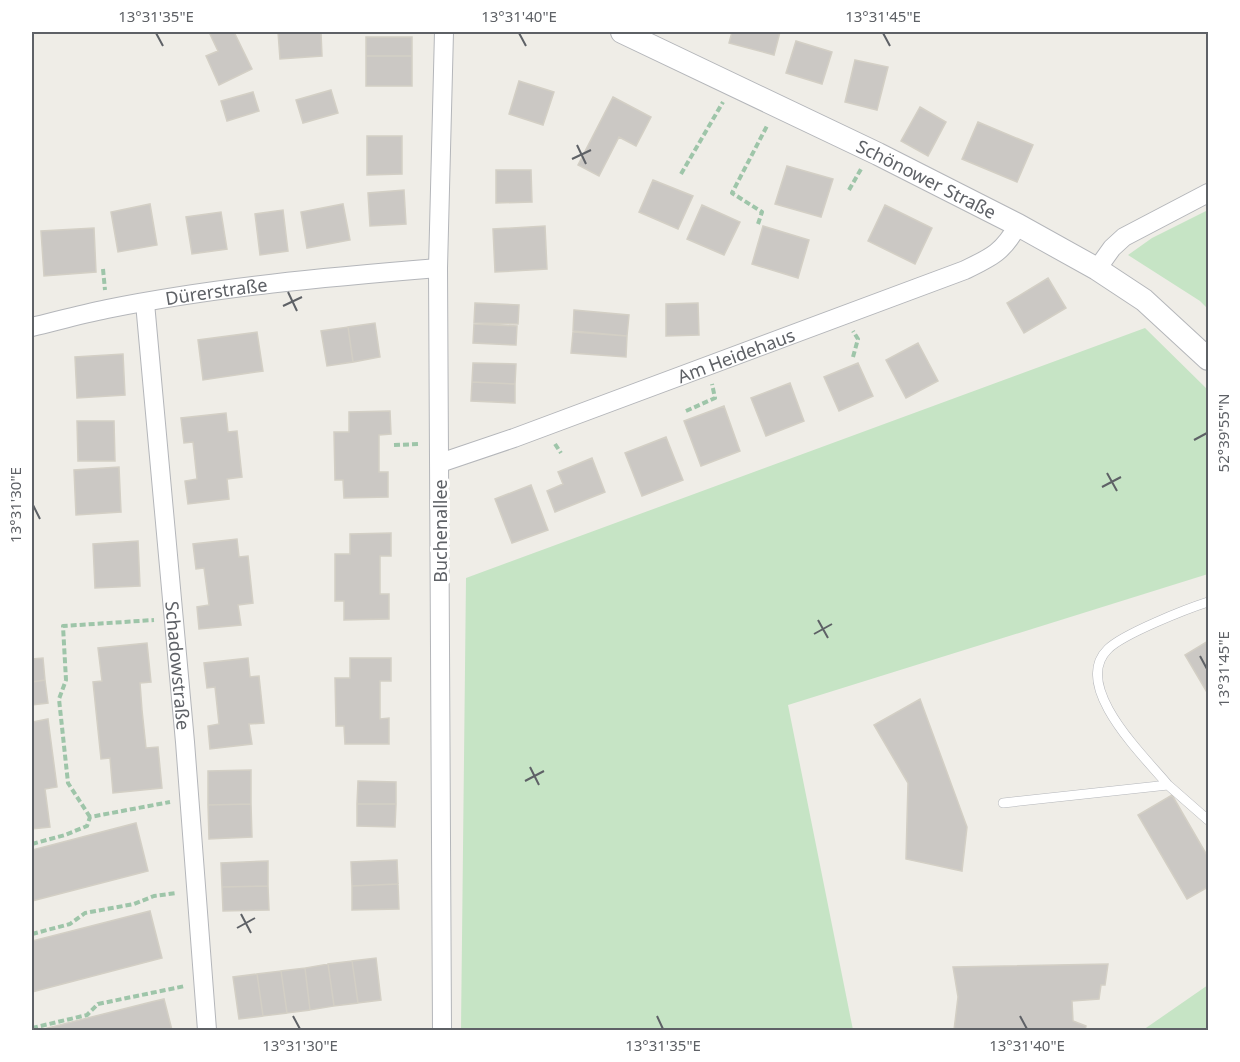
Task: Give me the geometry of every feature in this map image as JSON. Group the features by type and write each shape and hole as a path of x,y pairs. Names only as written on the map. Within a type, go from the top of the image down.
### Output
{"street":[{"name":"Buchenallee","path":"442,1030 438,268 444,32"},
{"name":"Schönower Straße","path":"622,32 878,154 1018,225 1097,269 1144,300 1209,359"},
{"path":"1097,269 1112,248 1124,237 1209,193"},
{"name":"Am Heidehaus","path":"440,463 974,265 993,256 1010,239 1018,225"},
{"name":"Dürerstraße","path":"32,327 107,309 301,280 438,268"},
{"name":"Schadowstraße","path":"145,303 207,1030"}],"lane":[{"path":"1209,602 1130,636 1108,648 1100,660 1097,673 1100,691 1115,720 1168,785 1209,820"},
{"path":"1003,803 1168,785"}],"path":[{"path":"681,174 725,99"},
{"path":"758,224 762,212 732,193 770,121"},
{"path":"849,190 862,168"},
{"path":"686,411 715,398 709,365"},
{"path":"90,817 68,783 59,699 66,680 63,626 173,618"},
{"path":"90,817 189,799"},
{"path":"32,844 87,826 90,817"},
{"path":"32,934 70,924 85,913 134,904 154,896 195,890"},
{"path":"32,1028 87,1015 98,1004 203,982"}],"green space":[{"path":"1208,210 1208,309 1200,301 1128,255 1152,238"},
{"path":"1145,328 1208,390 1208,574 788,705 853,1030 461,1030 466,578"},
{"path":"1208,985 1208,1030 1143,1030"}],"building":[{"path":"209,32 234,32 252,69 219,85 206,56 218,51"},
{"path":"278,32 321,32 322,56 280,59"},
{"path":"732,32 780,32 774,55 729,43"},
{"path":"366,37 412,37 412,56 366,56"},
{"path":"796,41 832,52 822,84 786,73"},
{"path":"366,56 412,56 412,86 366,86"},
{"path":"855,60 888,67 877,110 845,102"},
{"path":"519,81 554,92 543,125 509,114"},
{"path":"331,90 338,113 303,123 296,100"},
{"path":"253,92 259,111 227,121 221,101"},
{"path":"613,97 651,117 636,146 619,137 599,176 578,165"},
{"path":"920,107 946,122 928,156 901,141"},
{"path":"978,122 1033,145 1017,182 962,159"},
{"path":"367,136 402,136 402,174 367,175"},
{"path":"787,166 833,179 821,217 775,204"},
{"path":"496,170 531,170 532,202 496,203"},
{"path":"653,180 693,196 678,229 639,212"},
{"path":"404,190 406,224 370,226 368,193"},
{"path":"150,204 157,245 118,252 111,212"},
{"path":"343,204 350,240 307,248 301,212"},
{"path":"702,205 740,222 724,255 687,239"},
{"path":"885,205 932,228 915,264 868,241"},
{"path":"283,210 288,251 260,255 255,214"},
{"path":"221,212 227,249 192,254 186,217"},
{"path":"545,226 547,269 495,272 493,229"},
{"path":"763,226 809,240 798,278 752,264"},
{"path":"94,228 96,272 44,276 41,231"},
{"path":"1048,278 1066,308 1024,333 1007,303"},
{"path":"475,303 519,305 518,324 474,323"},
{"path":"698,303 699,335 666,336 666,304"},
{"path":"574,310 629,315 627,336 573,331"},
{"path":"375,323 380,357 353,362 348,327"},
{"path":"474,324 517,326 516,345 473,343"},
{"path":"348,327 353,362 327,366 321,331"},
{"path":"257,332 263,371 203,380 198,340"},
{"path":"573,332 627,336 626,357 571,353"},
{"path":"918,343 938,381 906,398 886,360"},
{"path":"123,354 125,395 77,398 75,357"},
{"path":"473,363 516,364 515,384 472,382"},
{"path":"858,363 873,396 839,411 824,377"},
{"path":"472,382 515,384 515,403 471,401"},
{"path":"790,383 804,421 766,436 751,398"},
{"path":"724,406 740,451 701,466 684,421"},
{"path":"390,411 391,434 379,435 379,472 388,472 388,497 344,498 343,480 335,480 334,432 349,432 349,412"},
{"path":"226,413 228,432 237,431 242,477 227,479 229,499 188,504 185,481 197,479 193,442 184,443 181,418"},
{"path":"77,421 114,421 115,461 78,461"},
{"path":"666,437 683,480 642,496 625,453"},
{"path":"592,458 605,492 555,512 547,491 563,484 558,472"},
{"path":"119,467 121,512 76,515 74,470"},
{"path":"531,485 548,530 512,543 495,499"},
{"path":"391,533 391,556 380,556 380,594 389,594 389,619 344,620 344,601 335,601 335,554 350,554 350,534"},
{"path":"237,539 239,557 248,556 253,603 238,605 241,625 199,629 197,607 209,605 204,568 196,569 193,544"},
{"path":"138,541 140,586 95,588 93,544"},
{"path":"1208,641 1208,694 1185,655"},
{"path":"147,643 151,682 140,683 142,710 146,748 158,747 162,788 113,793 110,758 101,759 93,682 102,681 98,648"},
{"path":"43,658 45,680 32,682 32,659"},
{"path":"248,658 250,677 259,676 264,723 249,724 252,744 210,749 208,726 219,724 215,687 207,688 204,663"},
{"path":"350,658 391,658 391,681 380,681 380,719 389,718 389,744 345,744 344,726 336,726 335,678 350,678"},
{"path":"45,680 48,703 32,705 32,682"},
{"path":"920,699 967,827 962,871 906,859 908,783 874,725"},
{"path":"48,719 57,787 45,789 50,827 32,829 32,722"},
{"path":"251,770 251,804 208,805 208,771"},
{"path":"358,781 396,782 396,804 357,804"},
{"path":"1172,795 1208,857 1208,887 1187,899 1138,815"},
{"path":"251,804 252,837 209,839 208,805"},
{"path":"357,804 396,804 395,827 357,826"},
{"path":"136,823 148,871 32,901 32,850"},
{"path":"397,860 398,884 352,886 351,862"},
{"path":"268,861 268,886 222,887 221,863"},
{"path":"398,884 399,909 352,910 352,886"},
{"path":"268,886 269,910 223,911 222,887"},
{"path":"150,911 162,958 32,992 32,941"},
{"path":"376,958 381,1000 358,1003 352,961"},
{"path":"352,961 358,1003 334,1006 328,964"},
{"path":"328,964 334,1006 310,1010 305,968"},
{"path":"1108,964 1105,985 1101,985 1099,999 1072,1001 1073,1021 1086,1026 1085,1030 954,1030 958,997 953,967"},
{"path":"305,968 310,1010 287,1013 281,971"},
{"path":"281,971 287,1013 263,1016 257,974"},
{"path":"257,974 263,1016 239,1019 233,977"},
{"path":"164,999 172,1030 40,1030 151,1002"}]}
